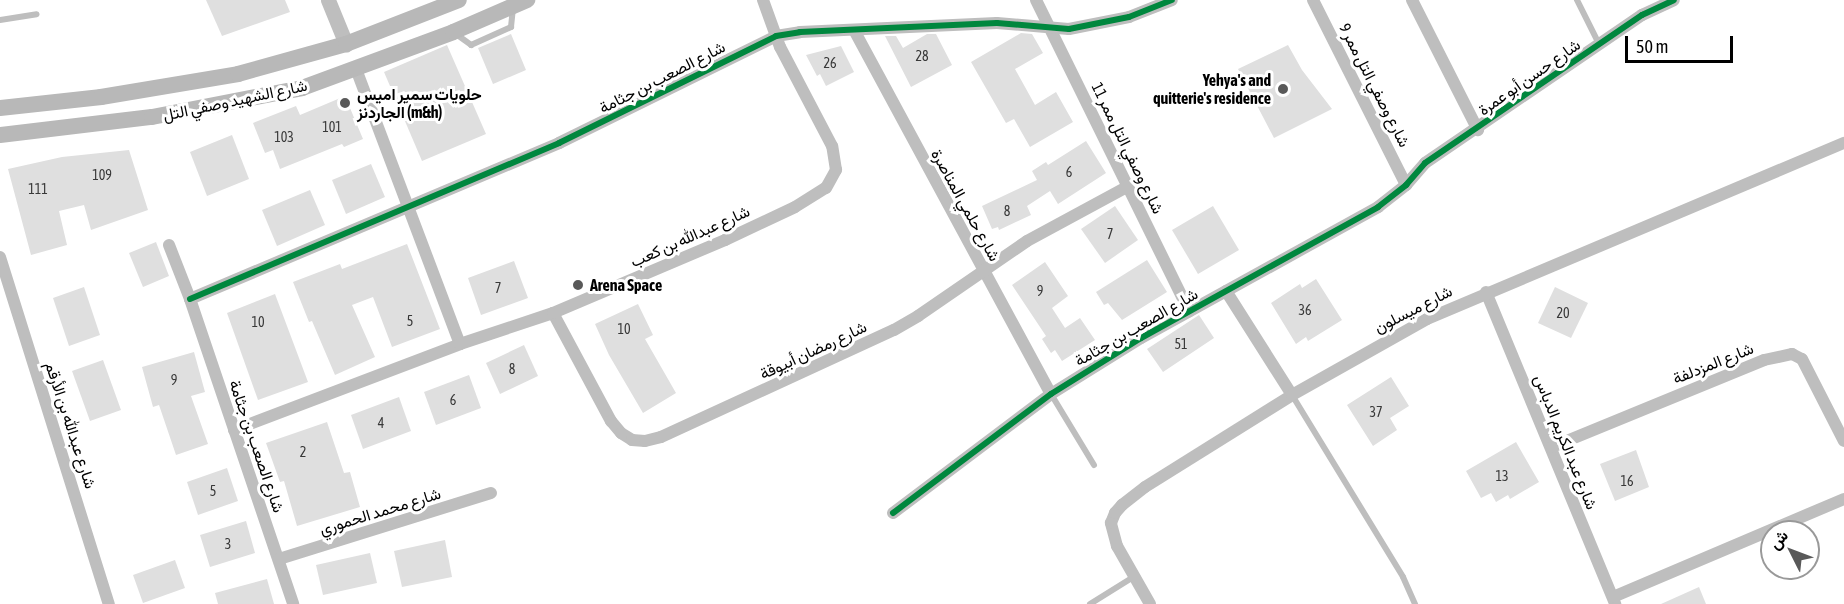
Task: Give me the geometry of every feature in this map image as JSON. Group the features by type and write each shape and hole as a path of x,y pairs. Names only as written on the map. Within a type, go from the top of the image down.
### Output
{"main road":[{"name":"شارع الشهيد وصفي التل","path":"0,108 101,98 238,74 346,44 459,0"},
{"name":"شارع الشهيد وصفي التل","path":"0,135 152,117 302,88 453,32 520,3"},
{"path":"148,91 152,117"},
{"path":"101,98 106,123"}],"street":[{"path":"328,0 346,44"},
{"name":"شارع عبدالله بن كعب","path":"234,430 460,344 553,313 795,207 826,188 832,181 837,161 832,146 776,36 763,0"},
{"name":"شارع وصفي التل ممر 11","path":"1036,0 1190,311"},
{"name":"شارع الصعب بن جثامة","path":"190,298 598,125 747,48 776,36 800,32 997,23 1050,29 1086,27 1130,17 1172,0"},
{"name":"شارع وصفي التل ممر 9","path":"1313,0 1406,185"},
{"path":"1412,0 1478,129"},
{"name":"شارع حسن أبو عمرة","path":"1406,185 1425,163 1642,15 1674,0"},
{"name":"شارع حلمي المناصرة","path":"854,30 1050,394"},
{"path":"356,69 460,344"},
{"name":"شارع ميسلون","path":"1150,604 1134,576 1111,523 1115,513 1145,487 1292,395 1406,329 1486,292 1844,143"},
{"name":"شارع الصعب بن جثامة","path":"893,513 1050,394 1190,311 1378,207 1406,185"},
{"name":"شارع رمضان أبيوقة","path":"553,313 611,421 621,433 632,440 645,441 661,437 894,330 984,272 1027,241 1127,187"},
{"name":"شارع الصعب بن جثامة","path":"169,245 190,298 279,559 292,604"},
{"name":"شارع عبدالله بن الأرقم","path":"0,257 109,604"},
{"path":"1226,291 1292,395"},
{"name":"شارع عبد الكريم الدباس","path":"1486,292 1614,601"},
{"name":"شارع المزدلفة","path":"1552,447 1764,360 1792,354 1802,359 1844,441"},
{"name":"شارع محمد الحموري","path":"279,559 491,493"},
{"path":"1614,601 1844,499"}],"lane":[{"path":"1577,0 1599,44"},
{"path":"0,20 37,14"},
{"path":"1050,394 1095,465"},
{"path":"1292,395 1403,577 1415,604"},
{"path":"1090,604 1134,576"}],"building":[{"path":"206,0 285,0 290,12 222,36"},
{"path":"1021,33 1032,34 1043,53 1015,69 1035,105 1056,92 1073,122 1030,147 1014,119 1006,123 971,62"},
{"path":"511,34 526,70 493,84 478,48"},
{"path":"927,34 936,34 952,65 911,87 885,36 896,36 903,48"},
{"path":"447,45 486,134 422,161 384,72"},
{"name":"Yehya's and quitterie's residence","path":"1288,45 1302,70 1332,109 1274,138 1238,69"},
{"path":"841,46 854,72 826,86 820,74 817,76 806,55"},
{"path":"345,96 363,139 344,147 342,144 280,169 273,150 265,153 253,123 296,106 300,115"},
{"path":"232,135 249,179 207,196 190,152"},
{"path":"1086,141 1106,173 1058,204 1050,191 1027,206 1031,215 999,230 998,227 992,229 982,206 1037,180 1032,171 1046,162 1048,165"},
{"path":"129,150 148,210 91,230 84,205 59,211 67,245 31,255 8,169 62,157"},
{"path":"371,164 385,197 346,214 332,180"},
{"path":"310,190 325,225 277,246 262,210"},
{"path":"1115,206 1138,240 1105,263 1081,229"},
{"path":"1213,206 1239,250 1198,274 1172,230"},
{"path":"156,242 169,276 143,287 129,253"},
{"path":"407,244 440,329 392,347 373,297 352,305 375,357 335,375 312,321 309,322 293,282 340,264 342,269"},
{"path":"1147,260 1167,292 1122,320 1108,303 1104,305 1096,292"},
{"path":"514,261 528,298 481,315 468,278"},
{"path":"1045,262 1068,296 1052,308 1065,328 1080,318 1095,340 1062,361 1055,350 1051,353 1042,339 1046,336 1012,285"},
{"path":"1316,279 1342,320 1308,341 1306,337 1296,344 1271,303 1300,284 1302,288"},
{"path":"84,287 100,335 69,346 53,298"},
{"path":"1555,287 1588,303 1571,338 1538,323"},
{"path":"275,294 308,382 258,400 227,313"},
{"path":"638,304 653,335 645,339 676,393 643,413 609,355 595,324"},
{"path":"1199,315 1214,338 1163,372 1147,349"},
{"path":"524,345 538,376 500,394 486,363"},
{"path":"194,352 205,392 191,396 208,444 176,455 159,405 153,407 142,367"},
{"path":"103,360 121,410 90,421 72,371"},
{"path":"469,375 481,408 436,425 424,392"},
{"path":"1391,377 1409,406 1390,418 1397,430 1373,446 1347,405"},
{"path":"399,397 411,431 363,449 351,415"},
{"path":"327,422 344,473 350,472 360,507 297,526 284,481 280,482 266,443"},
{"path":"1516,442 1539,482 1510,499 1508,495 1496,502 1491,493 1481,498 1466,471"},
{"path":"1636,450 1649,487 1615,501 1600,464"},
{"path":"227,468 238,501 198,515 187,482"},
{"path":"246,521 255,553 210,567 200,535"},
{"path":"445,540 452,577 402,587 394,551"},
{"path":"370,553 377,583 323,595 316,565"},
{"path":"175,560 185,588 143,603 133,575"},
{"path":"267,579 274,604 218,604 215,593"},
{"path":"1699,587 1706,604 1661,604"}],"cycle path":[{"path":"190,299 559,143 776,36 800,32 997,23 1069,29 1129,17 1172,0"},
{"path":"893,513 1051,394 1141,338 1378,207 1406,185 1425,163 1642,15 1674,0"}],"place":[{"name":"Yehya's and quitterie's residence","path":"1283,89"},
{"name":"حلويات سمير اميس الجاردنز (m&h)","path":"345,103"},
{"name":"Arena Space","path":"578,285"}]}
